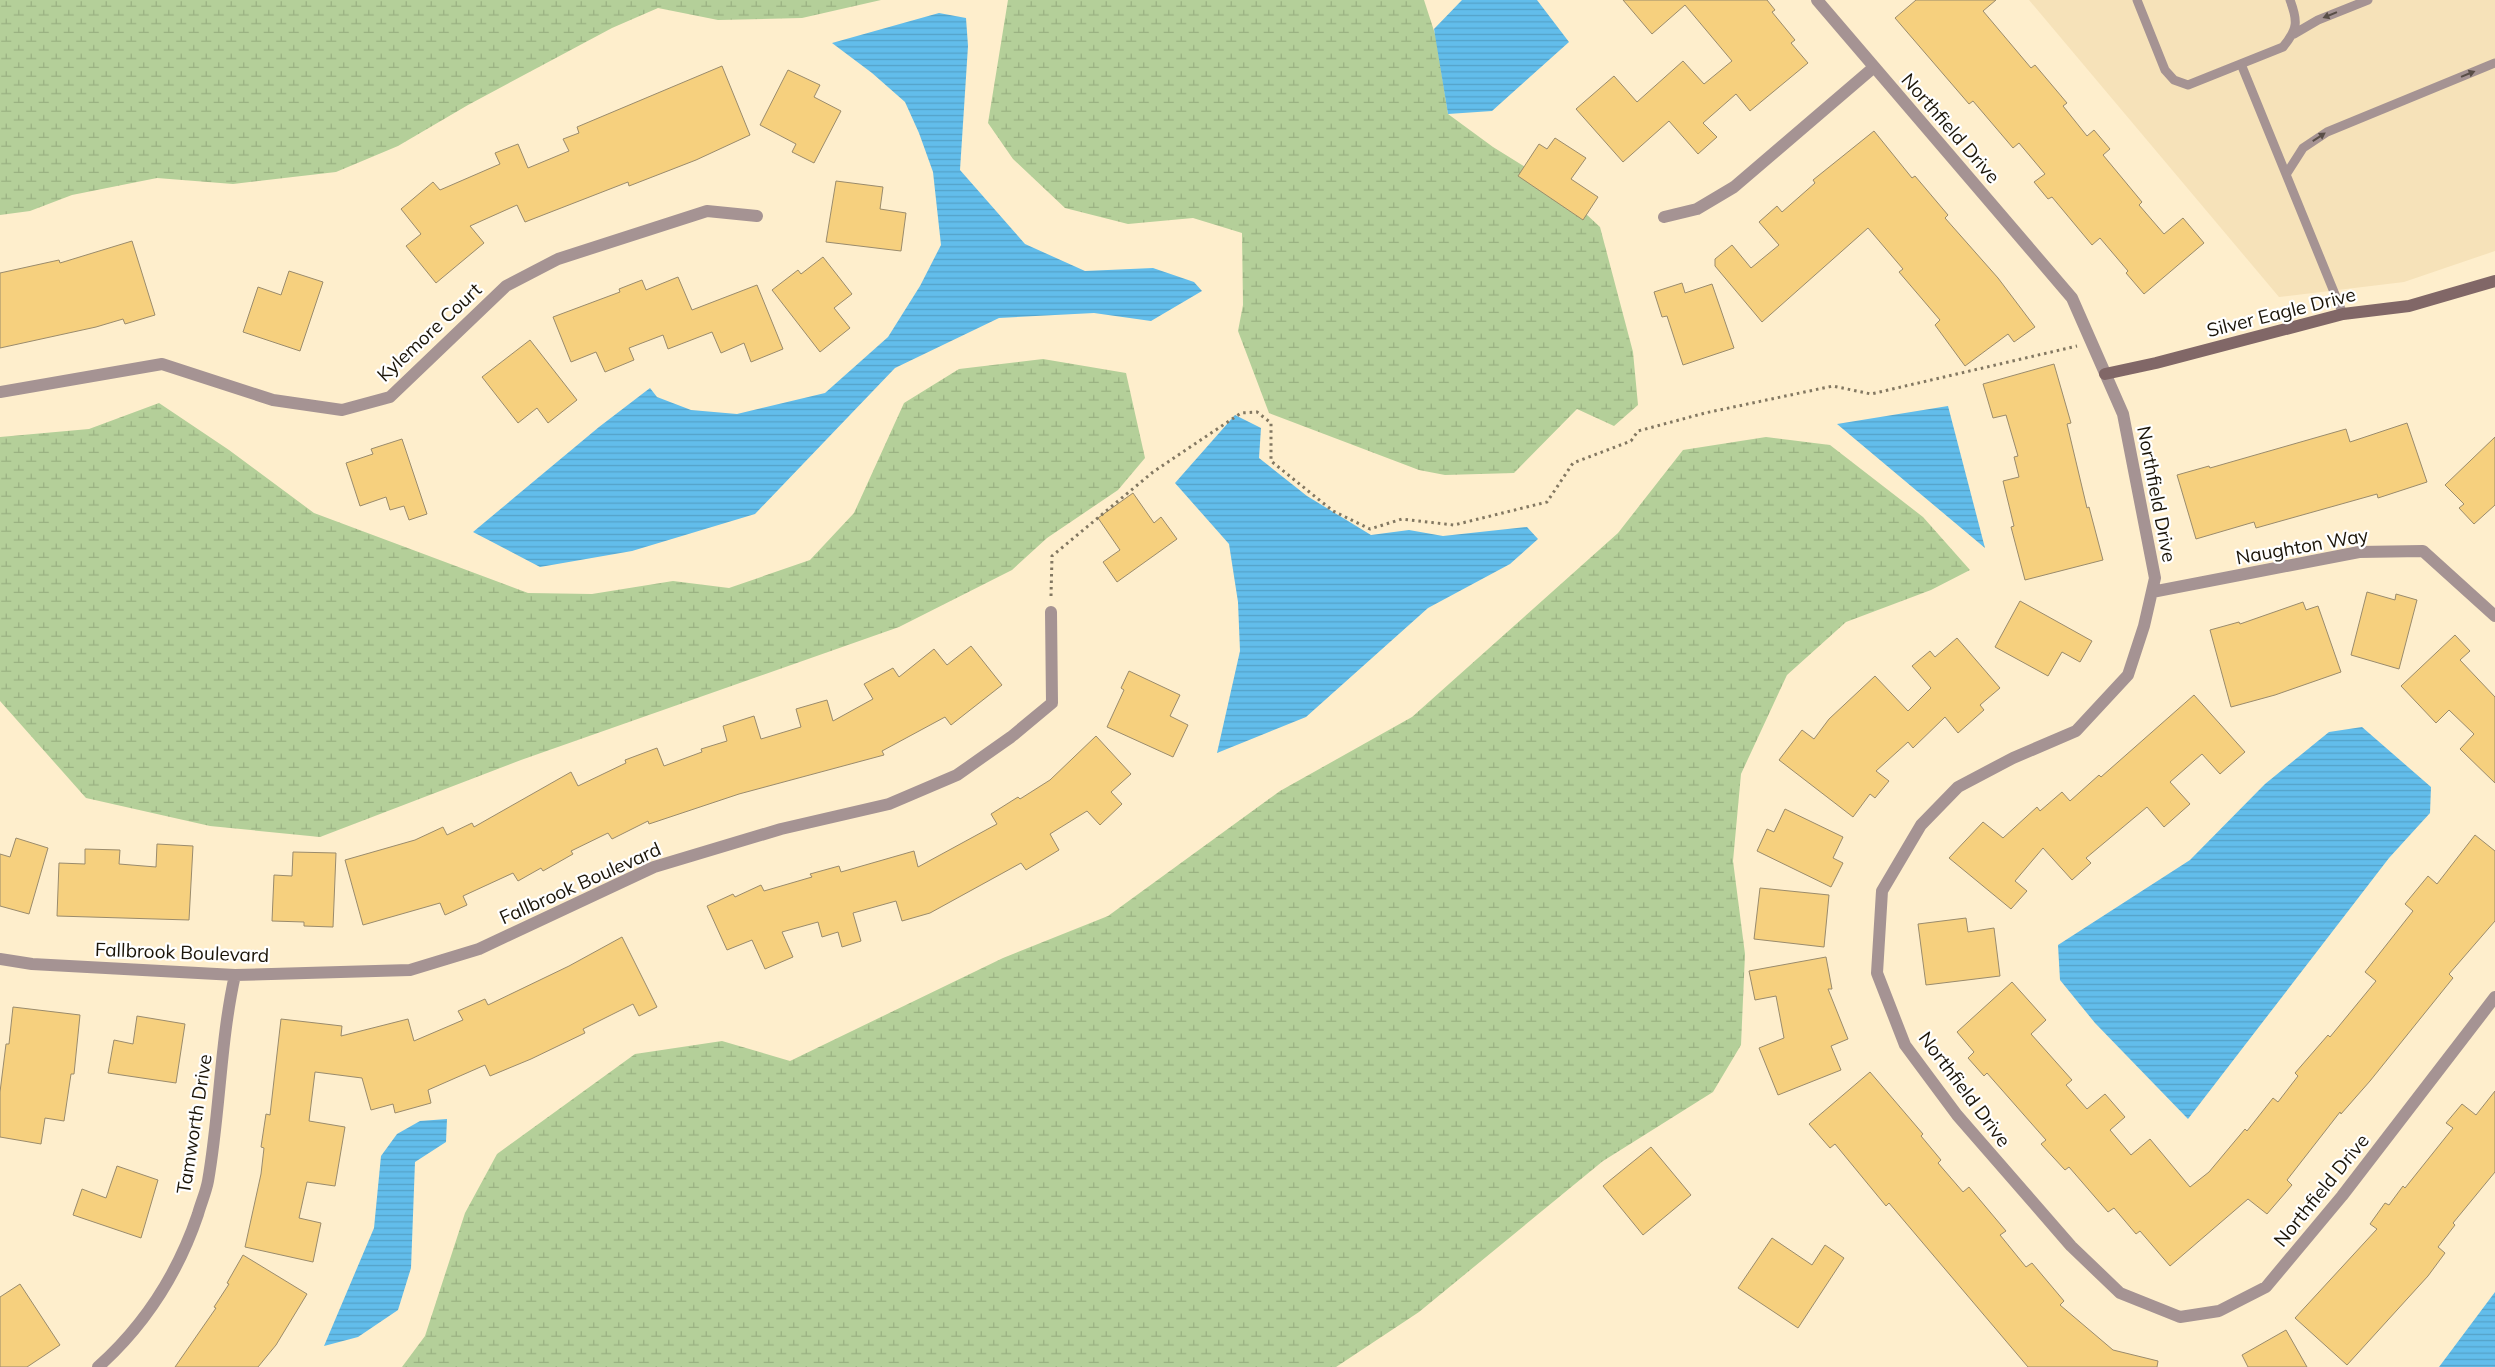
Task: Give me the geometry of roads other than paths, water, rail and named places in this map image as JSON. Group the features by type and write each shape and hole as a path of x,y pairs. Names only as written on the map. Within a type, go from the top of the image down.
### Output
{"street":[{"name":"Northfield Drive","path":"1817,0 1873,68 2072,298 2122,414 2154,578 2144,626 2128,675 2076,731 2013,758 1958,787 1921,825 1882,891 1876,973 1905,1045 1957,1116 2071,1246 2120,1293 2180,1317 2219,1311 2266,1287 2342,1196 2495,997"},
{"path":"1664,217 1697,208 1734,187 1873,68"},
{"name":"Kylemore Court","path":"0,392 162,364 274,400 342,410 390,397 506,286 558,259 706,211 756,216"},
{"name":"Silver Eagle Drive","path":"2105,374 2156,363 2342,314 2409,306 2495,280"},
{"name":"Naughton Way","path":"2152,592 2359,552 2424,551 2495,616"},
{"name":"Fallbrook Boulevard","path":"0,959 32,964 235,975 410,970 479,949 654,867 781,829 889,804 957,775 1011,737 1052,703 1051,612"},
{"name":"Tamworth Drive","path":"98,1367 118,1350 151,1309 180,1262 192,1233 208,1184 235,975"}],"lane":[{"path":"2137,0 2165,70 2174,80 2188,84 2283,47 2294,34 2318,20 2368,0"},
{"path":"2290,0 2296,16 2294,34"},
{"path":"2286,173 2303,148 2327,132 2495,63"},
{"path":"2241,64 2342,314"}],"water":[{"path":"1462,0 1537,0 1569,42 1492,111 1448,114 1434,29"},
{"path":"939,13 966,18 968,46 960,170 1025,244 1085,271 1153,268 1194,282 1202,291 1151,321 1094,313 999,318 895,368 755,514 632,551 540,567 473,532 599,427 650,388 657,397 691,410 737,414 825,393 888,337 920,286 941,245 933,172 905,102 872,73 832,43"},
{"path":"1948,406 1985,548 1837,424"},
{"path":"1235,415 1261,428 1259,458 1307,496 1371,535 1409,530 1443,536 1527,527 1538,539 1510,564 1428,608 1306,717 1217,753 1240,651 1238,602 1229,544 1175,483"},
{"path":"2362,727 2431,787 2430,813 2389,858 2188,1119 2095,1023 2060,980 2058,945 2190,860 2265,784 2329,732"},
{"path":"447,1119 446,1142 415,1162 411,1268 398,1310 358,1337 324,1346 374,1228 381,1156 397,1134 420,1121"},
{"path":"2495,1292 2495,1367 2439,1367"}]}
